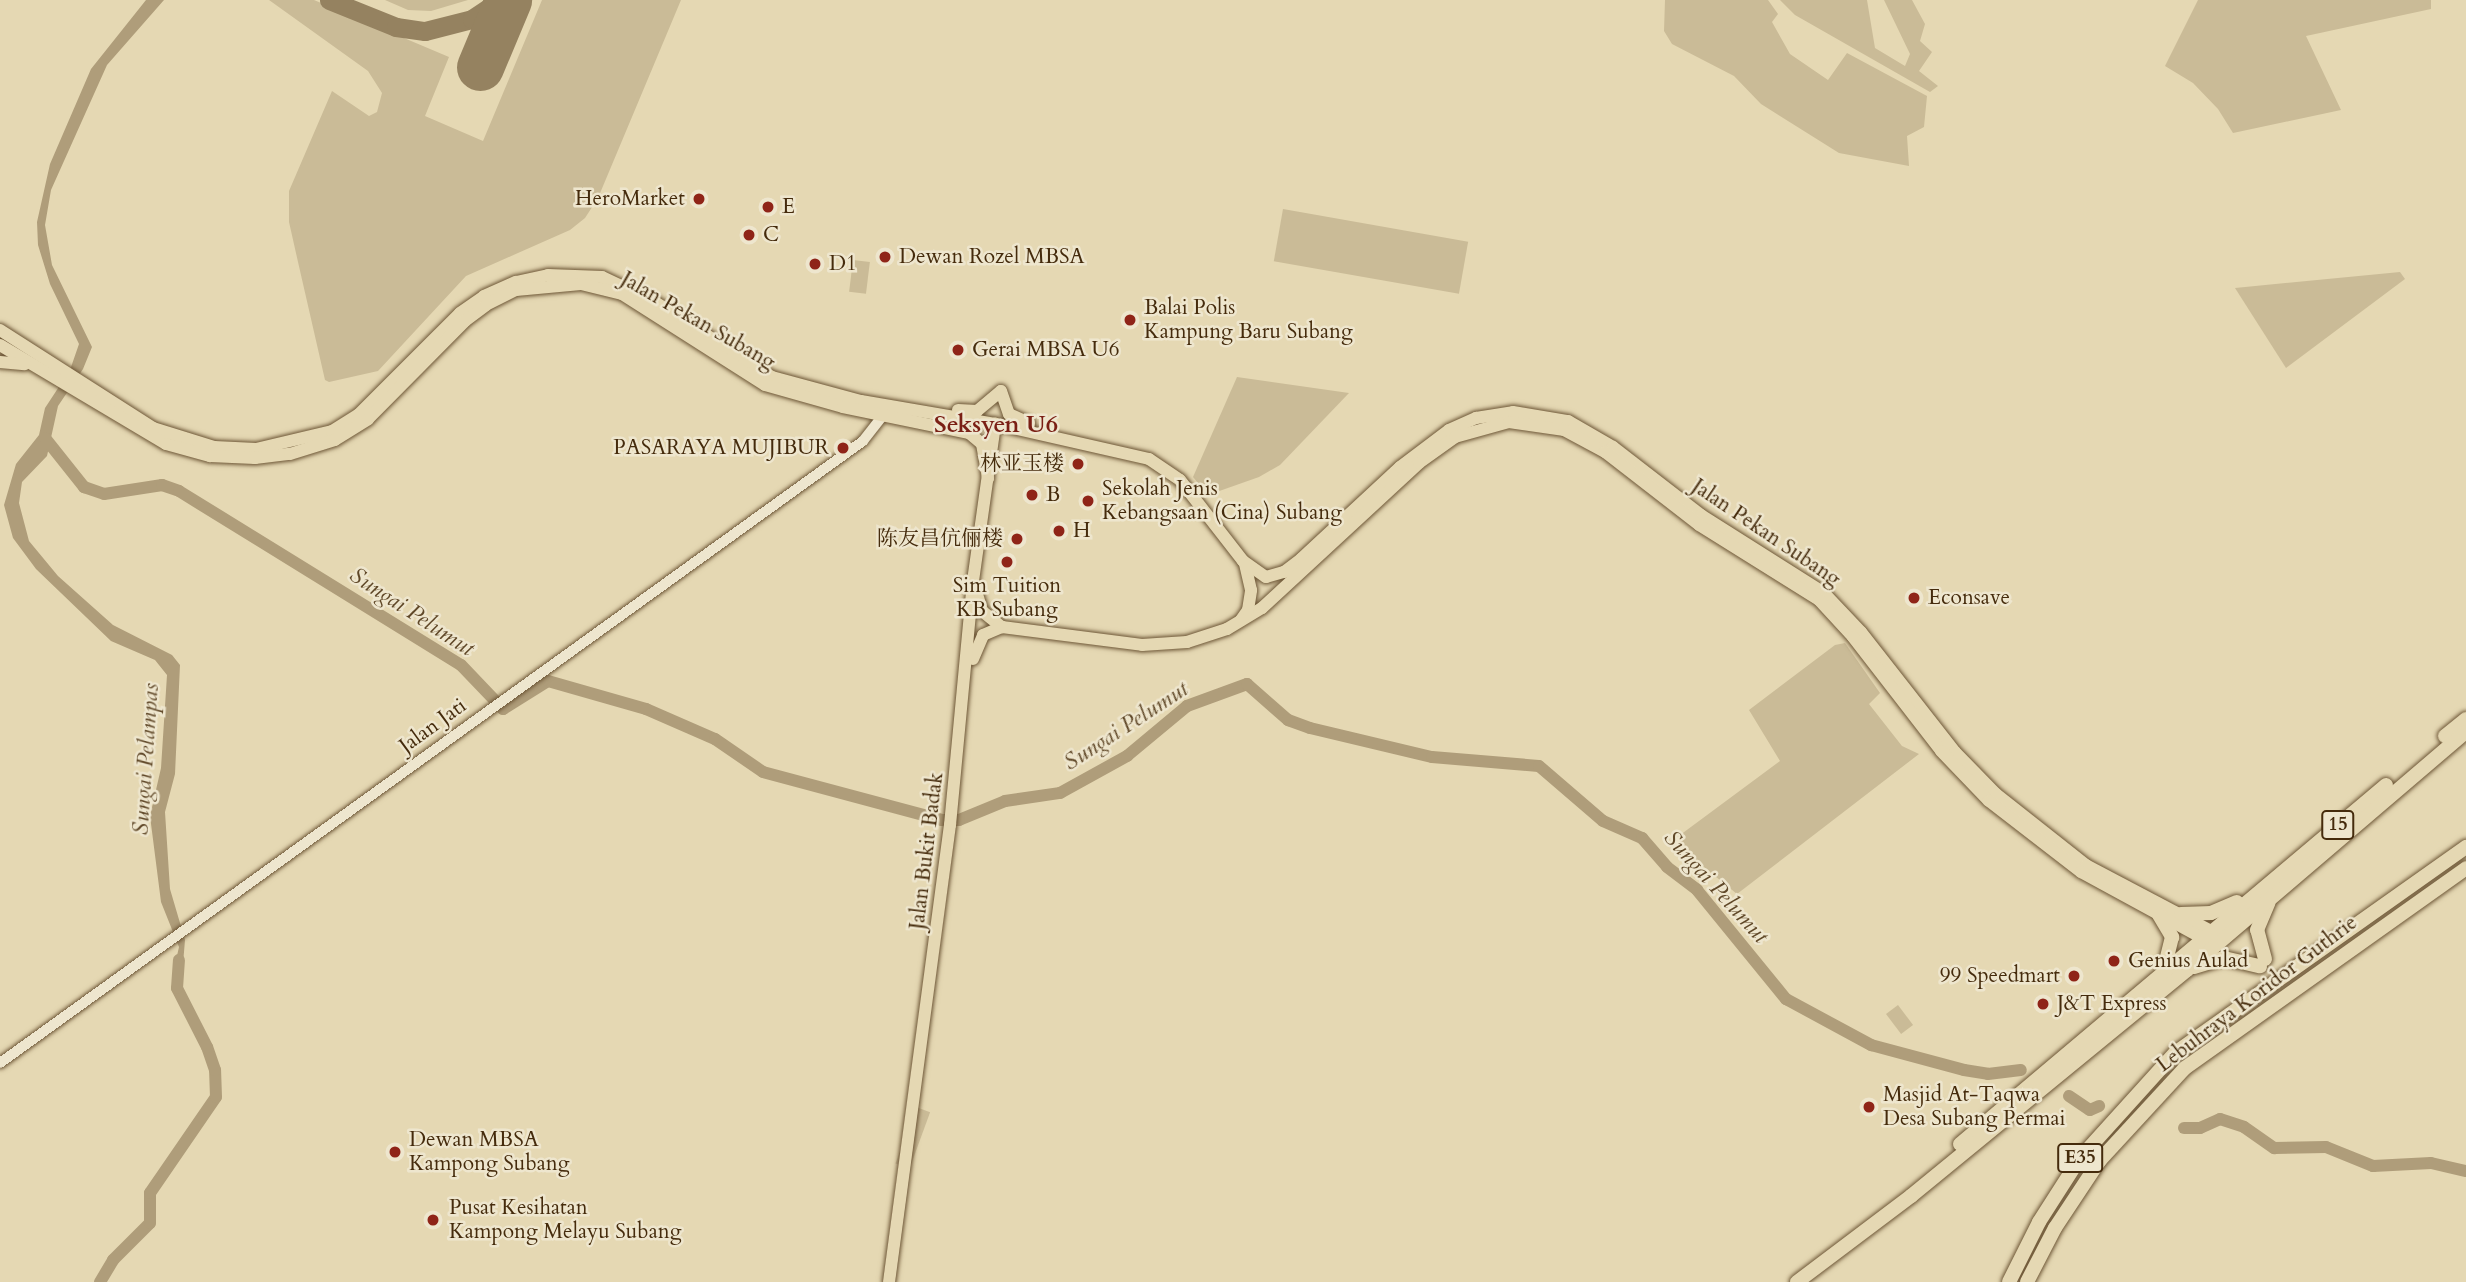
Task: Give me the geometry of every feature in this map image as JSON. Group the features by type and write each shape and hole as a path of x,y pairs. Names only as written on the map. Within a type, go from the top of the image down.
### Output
{"highway":[{"name":"15","path":"1797,1282 1901,1199 1911,1196 2187,970 2249,899 2466,719"},
{"name":"15","path":"1901,1199 1905,1190 2164,972 2271,898 2466,732"},
{"name":"Lebuhraya Koridor Guthrie","path":"2009,1282 2039,1222 2080,1158 2175,1053 2466,846"},
{"name":"Lebuhraya Koridor Guthrie","path":"2027,1282 2055,1228 2100,1160 2185,1069 2466,868"},
{"path":"2187,970 2224,958 2263,962 2257,930 2271,898"},
{"path":"2181,914 2211,914 2249,899"},
{"path":"2159,915 2172,937 2164,972"}],"main road":[{"name":"Jalan Pekan Subang","path":"50,372 153,428 214,447 256,449 291,443 332,431 358,415 460,313 484,296 516,282 582,275 623,284 772,377 923,413 1057,436 1137,455 1167,470 1192,494 1243,561 1266,577 1284,572 1400,467 1459,425 1513,412 1568,421 1613,447 1701,515 1823,592 1861,632 1955,752 1996,794 2086,865 2181,914 2213,938"},
{"name":"Jalan Pekan Subang","path":"84,391 166,444 210,456 256,458 290,454 335,440 368,419 465,321 486,305 516,290 581,284 622,294 765,385 977,437 985,453 988,478"},
{"path":"1,338 50,372"},
{"path":"0,362 18,361 50,372"},
{"path":"923,413 946,408 977,411 1001,391 1012,417 1046,428 1057,436"},
{"name":"Jalan Pekan Subang","path":"1002,627 1163,645 1210,636 1262,608 1419,463 1455,436 1509,422 1564,429 1605,452 1699,524 1819,600 1853,637 1941,751 1989,801 2081,872 2159,915 2213,938"},
{"name":"Jalan Bukit Badak","path":"889,1282 962,721 973,581 995,424"},
{"path":"992,448 1019,429"},
{"name":"Jalan Pekan Subang","path":"1239,622 1248,610 1251,590 1243,561"},
{"path":"962,721 975,646 983,635 1002,627 982,611 973,581"}],"street":[{"path":"868,412 870,434"},
{"name":"Jalan Jati","path":"0,1063 870,434 883,415"}],"shaded area":[{"path":"146,0 164,0 107,65 51,190 45,225 52,265 92,347 83,369 58,406 47,456 22,482 19,503 29,541 58,576 113,625 172,655 180,665 175,774 165,812 170,889 185,940 182,976 173,973 179,947 161,902 150,816 161,768 167,675 155,660 111,641 36,569 13,538 4,505 16,464 39,435 45,408 70,370 79,344 50,284 38,245 37,222 50,164 91,69"},
{"path":"269,0 314,0 449,57 425,116 483,141 542,0 681,0 598,198 585,218 570,230 466,276 378,371 329,382 325,380 289,222 289,191 332,91 369,116 377,112 382,93 368,71"},
{"path":"385,0 468,0 431,11 408,10"},
{"path":"1665,0 1768,0 1778,14 1772,22 1790,54 1828,80 1847,53 1927,96 1924,127 1907,136 1909,166 1839,153 1761,104 1734,76 1672,44 1664,31"},
{"path":"1780,0 1867,0 1875,48 1905,66 1910,54 1884,0 1912,0 1925,24 1920,41 1932,52 1919,71 1938,86 1930,92 1795,15"},
{"path":"2198,0 2431,0 2431,9 2306,36 2341,110 2233,133 2218,109 2193,83 2165,66"},
{"path":"1283,209 1468,242 1459,294 1274,261"},
{"path":"853,260 870,262 866,294 849,292"},
{"path":"2400,272 2405,279 2286,368 2235,288"},
{"path":"1237,377 1349,393 1280,465 1259,477 1208,495 1193,477"},
{"path":"1845,643 1880,693 1869,704 1902,746 1919,754 1737,894 1672,841 1780,761 1749,710 1835,645"},
{"path":"1898,1005 1913,1025 1901,1034 1886,1014"},
{"path":"916,1107 930,1112 910,1169 895,1163"}],"waterway":[{"name":"Sungai Pelumut","path":"45,438 84,487 104,494 162,485 179,491 461,665 503,709 548,681 646,709 715,739 763,772 942,820 959,820 1005,801 1060,793 1127,756 1187,706 1247,684 1288,720 1310,728 1432,757 1539,766 1603,821 1642,838 1667,867 1697,890 1786,999 1871,1045 1964,1070 1988,1074 2021,1070"},
{"name":"Sungai Pelampas","path":"100,1282 113,1260 150,1223 150,1193 216,1097 215,1070 207,1047 177,988 179,960"},
{"name":"Sungai Pelumut","path":"2069,1096 2090,1110 2099,1106"},
{"name":"Sungai Pelumut","path":"2184,1128 2200,1128 2220,1119 2244,1127 2274,1148 2326,1147 2373,1166 2431,1163 2466,1171"}],"taxiway":[{"path":"329,0 396,27 425,31 472,19 500,0"}],"runway":[{"path":"480,67 508,0"}],"place":[{"name":"HeroMarket","path":"699,199"},
{"name":"E","path":"768,207"},
{"name":"C","path":"749,235"},
{"name":"Dewan Rozel MBSA","path":"885,257"},
{"name":"D1","path":"815,264"},
{"name":"Balai Polis Kampung Baru Subang","path":"1130,320"},
{"name":"Gerai MBSA U6","path":"958,350"},
{"name":"PASARAYA MUJIBUR","path":"843,448"},
{"name":"林亚玉楼","path":"1078,464"},
{"name":"B","path":"1032,495"},
{"name":"Sekolah Jenis Kebangsaan (Cina) Subang","path":"1088,501"},
{"name":"H","path":"1059,531"},
{"name":"陈友昌伉俪楼","path":"1017,539"},
{"name":"Sim Tuition KB Subang","path":"1007,562"},
{"name":"Econsave","path":"1914,598"},
{"name":"Genius Aulad","path":"2114,961"},
{"name":"99 Speedmart","path":"2074,976"},
{"name":"J&T Express","path":"2043,1004"},
{"name":"Masjid At-Taqwa Desa Subang Permai","path":"1869,1107"},
{"name":"Dewan MBSA Kampong Subang","path":"395,1152"},
{"name":"Pusat Kesihatan Kampong Melayu Subang","path":"433,1220"}],"district":[{"name":"Seksyen U6","path":"996,425"}]}
